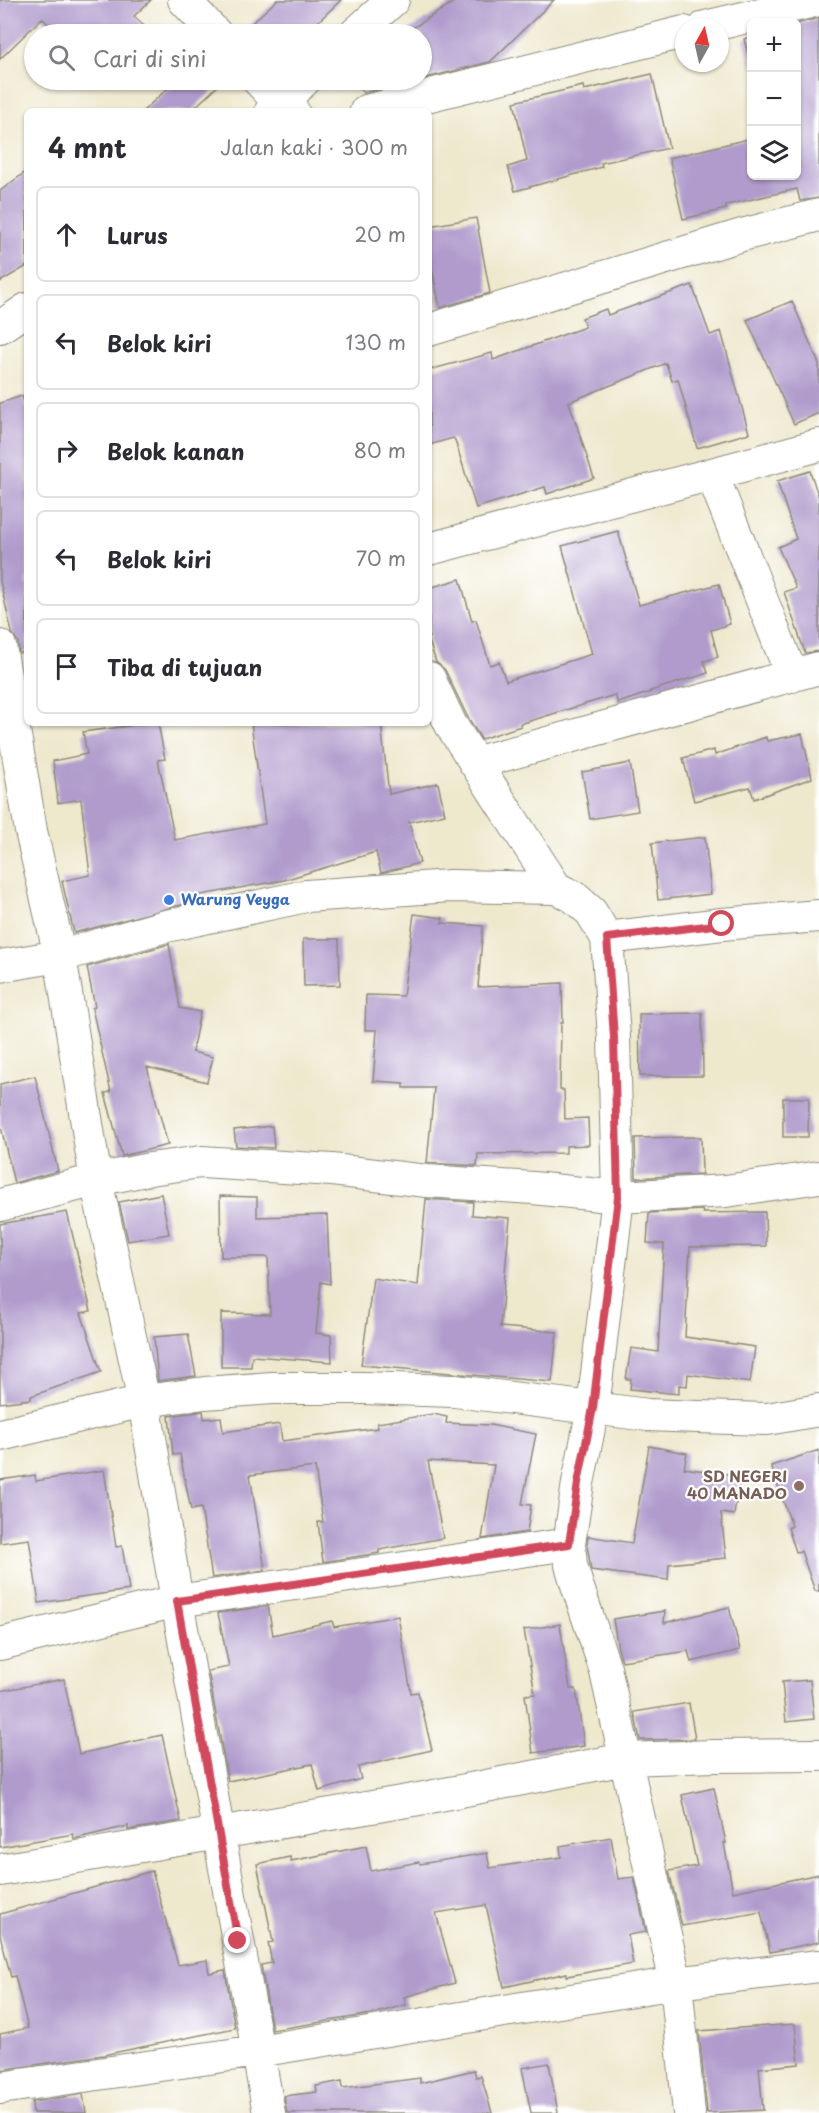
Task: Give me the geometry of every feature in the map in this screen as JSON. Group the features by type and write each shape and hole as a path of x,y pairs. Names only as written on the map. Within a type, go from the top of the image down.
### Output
{"street":[{"path":"184,0 207,24"},
{"path":"366,24 393,0"},
{"path":"729,21 819,0"},
{"path":"378,108 675,34"},
{"path":"266,90 281,108 296,90"},
{"path":"432,329 742,235 819,215"},
{"path":"0,327 24,311"},
{"path":"432,548 819,445"},
{"path":"475,763 806,672 712,474"},
{"path":"0,646 31,831 60,956 96,1180 144,1401 177,1601 269,2113"},
{"path":"432,684 451,725 556,888"},
{"path":"0,966 60,956 162,927 306,896 450,886 556,888 574,897 591,912 607,938 614,1037 618,1197 593,1408 569,1544 574,1575 605,1668 676,1983 689,2113"},
{"path":"607,938 722,924 819,916"},
{"path":"0,1205 96,1180 150,1169 212,1162 332,1170 426,1181 533,1188 618,1197 726,1191 819,1176"},
{"path":"0,1435 144,1401 272,1388 455,1391 648,1415 768,1419 819,1410"},
{"path":"0,1644 177,1601 569,1544"},
{"path":"0,1870 419,1799 625,1759 819,1755"},
{"path":"0,2088 258,2051 676,1983 819,1966"}],"building":[{"path":"0,0 151,0 134,16 142,24 48,24 42,18 36,24 24,24 24,36 0,59"},
{"path":"277,0 341,0 316,24 251,24"},
{"path":"457,0 554,0 490,62 432,76 432,24 419,24"},
{"path":"819,18 819,198 800,201 797,189 726,205 726,209 683,219 669,158 747,139 747,180 801,180 801,23"},
{"path":"652,74 669,148 601,163 602,167 515,191 508,167 527,161 514,102 583,86 584,90"},
{"path":"166,90 213,90 194,108 146,108"},
{"path":"24,173 24,268 0,282 0,191"},
{"path":"476,218 490,293 440,308 432,269 432,225"},
{"path":"692,285 710,335 721,331 749,433 697,448 678,379 672,381 666,363 569,402 594,478 547,494 545,487 476,508 455,440 453,438 432,444 432,369 492,353 493,360 585,327 582,318 606,309 608,315"},
{"path":"792,301 819,364 819,413 794,424 747,320"},
{"path":"22,396 24,402 24,652 19,653 18,642 12,633 0,581 0,403"},
{"path":"810,471 819,498 819,651 805,653 784,592 796,588 778,547 796,539 777,481"},
{"path":"618,531 639,605 719,584 730,624 711,630 718,657 704,661 708,673 618,703 615,695 520,724 521,726 481,739 445,670 436,662 432,650 432,587 460,579 472,621 476,620 490,665 499,662 506,681 592,654 562,546"},
{"path":"128,726 159,726 165,759 158,760 175,840 265,824 251,726 381,726 389,794 438,783 445,814 409,822 420,863 381,873 376,852 284,880 184,898 185,904 74,933 62,881 90,875 81,799 58,803 53,761 87,754 83,732"},
{"path":"802,734 812,778 754,799 750,787 694,801 683,758 714,750 715,755 766,737 767,741"},
{"path":"630,763 638,811 590,819 582,772"},
{"path":"705,837 711,894 658,900 652,843"},
{"path":"414,914 443,918 442,923 483,926 478,987 562,983 560,1090 564,1090 565,1119 588,1118 589,1145 566,1146 566,1153 478,1154 477,1166 427,1163 434,1088 404,1088 404,1083 373,1081 377,1030 365,1030 366,995 403,996"},
{"path":"303,939 339,939 340,985 304,986"},
{"path":"169,944 180,1008 200,1012 192,1052 213,1057 207,1082 147,1067 168,1145 122,1156 105,1093 111,1092 92,1008 95,1007 87,967"},
{"path":"702,1013 703,1076 640,1076 639,1014"},
{"path":"35,1076 58,1171 14,1183 0,1123 0,1084"},
{"path":"783,1098 809,1098 808,1137 783,1137"},
{"path":"272,1126 274,1148 236,1146 234,1130"},
{"path":"701,1137 702,1174 636,1178 635,1138"},
{"path":"161,1194 169,1234 128,1241 119,1202"},
{"path":"220,1196 257,1197 257,1217 327,1215 330,1284 321,1282 316,1333 331,1335 332,1362 252,1356 251,1367 221,1367 221,1313 270,1314 268,1257 221,1257"},
{"path":"426,1199 473,1202 472,1215 510,1218 500,1327 557,1332 552,1382 361,1365 373,1278 418,1285"},
{"path":"702,1210 703,1213 765,1212 766,1246 690,1247 685,1337 755,1347 750,1383 688,1374 687,1386 679,1385 679,1394 630,1389 631,1379 626,1379 631,1348 658,1352 664,1244 647,1243 649,1213"},
{"path":"67,1212 91,1311 81,1313 101,1372 31,1396 31,1399 0,1403 0,1224"},
{"path":"188,1334 196,1376 158,1381 154,1337"},
{"path":"203,1411 204,1419 221,1417 223,1432 280,1424 282,1441 378,1428 377,1423 433,1414 447,1417 446,1423 490,1425 536,1434 522,1504 531,1505 527,1532 482,1539 494,1465 428,1461 443,1538 379,1550 379,1553 323,1562 318,1522 323,1522 315,1467 250,1475 265,1570 212,1578 201,1508 191,1510 180,1454 173,1455 169,1416"},
{"path":"649,1446 687,1453 684,1468 740,1476 734,1515 721,1513 726,1558 669,1564 668,1580 591,1570 588,1536 632,1543"},
{"path":"819,1450 819,1591 815,1591 801,1551 796,1552 788,1528 792,1526 771,1466"},
{"path":"104,1470 116,1547 122,1546 129,1590 39,1603 29,1539 0,1543 0,1480 35,1475 36,1481"},
{"path":"268,1606 273,1635 332,1621 334,1627 398,1616 411,1693 418,1692 432,1750 358,1767 361,1779 319,1791 312,1764 228,1781 208,1671 229,1667 218,1613"},
{"path":"729,1607 740,1650 691,1662 688,1651 622,1661 613,1619 665,1611 664,1623"},
{"path":"560,1624 570,1689 576,1689 584,1746 533,1753 525,1695 535,1694 524,1630"},
{"path":"64,1679 79,1754 162,1735 181,1821 128,1830 128,1826 74,1839 73,1834 0,1847 0,1691"},
{"path":"810,1680 814,1719 786,1722 782,1682"},
{"path":"689,1703 695,1739 640,1740 634,1712"},
{"path":"714,1788 726,1843 724,1843 733,1892 819,1874 819,1942 770,1952 761,1912 682,1926 669,1871 697,1866 682,1795"},
{"path":"611,1837 618,1879 634,1877 646,1932 628,1935 633,1964 567,1976 567,1973 504,1987 486,1905 436,1913 455,1983 404,1997 406,2005 372,2014 272,2030 261,1965 272,1963 268,1943 273,1942 257,1864 290,1857 291,1861 366,1846 371,1871 487,1853 490,1868 561,1857 560,1846"},
{"path":"152,1871 178,1965 207,1960 209,1973 225,1970 235,2028 103,2055 0,2070 0,2034 28,2028 15,1976 11,1977 0,1935 0,1914"},
{"path":"795,2024 799,2064 759,2068 763,2110 707,2113 699,2031"},
{"path":"549,2063 558,2113 531,2113 522,2068"},
{"path":"474,2070 476,2077 481,2076 492,2113 287,2113 284,2096 317,2092 316,2086 342,2081 343,2088 420,2078 420,2083"},
{"path":"83,2094 86,2113 33,2113 32,2102"}],"place":[{"name":"Warung Veyga","path":"169,900"},
{"name":"SD NEGERI 40 MANADO","path":"799,1486"}],"route":[{"path":"238,1941 177,1601 569,1544 593,1408 618,1197 614,1037 607,938 722,924"}]}
